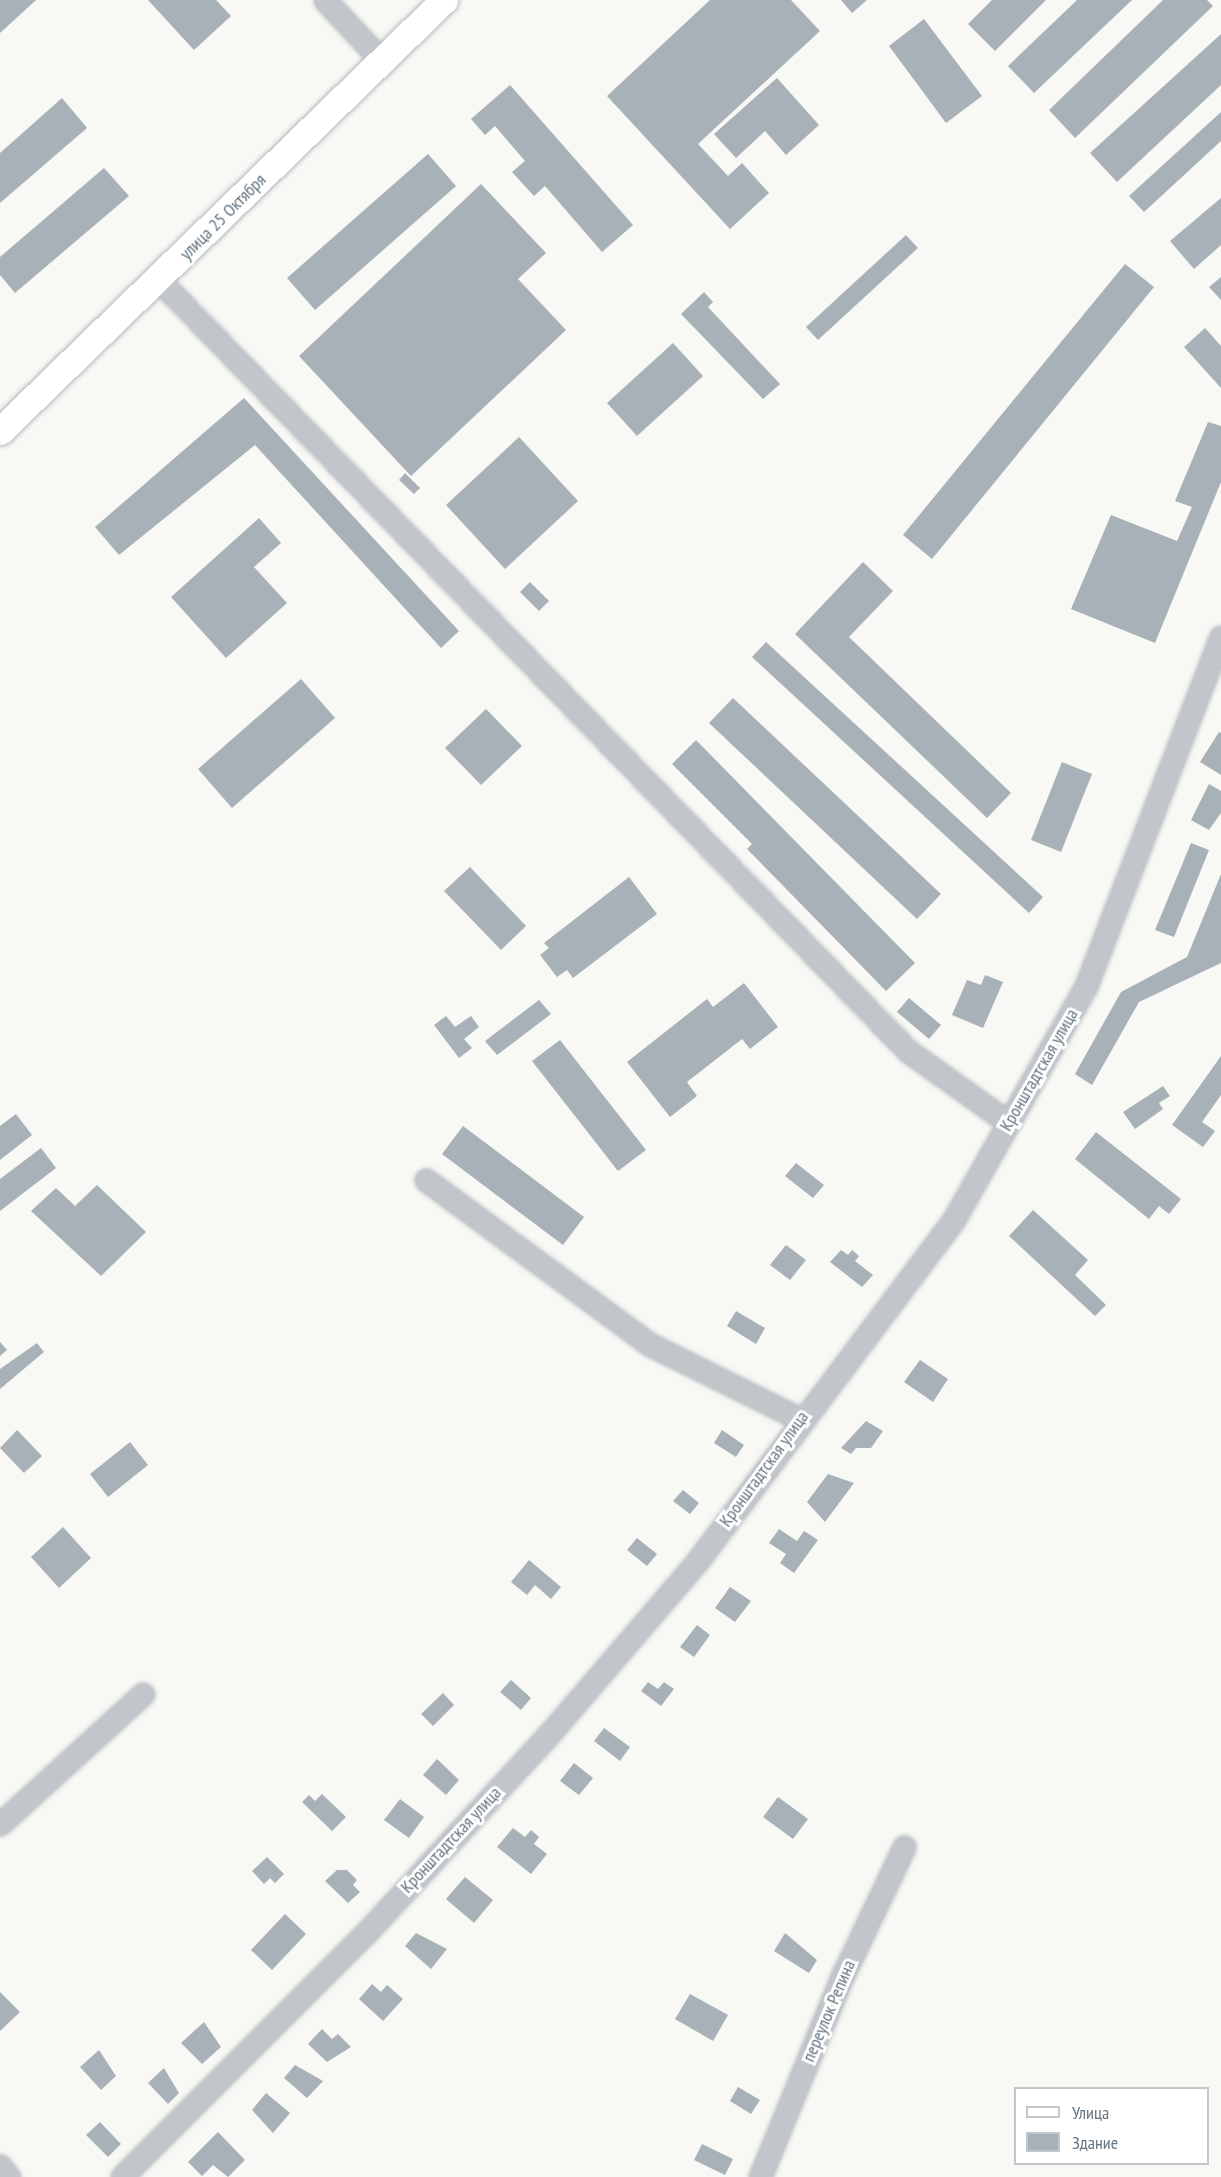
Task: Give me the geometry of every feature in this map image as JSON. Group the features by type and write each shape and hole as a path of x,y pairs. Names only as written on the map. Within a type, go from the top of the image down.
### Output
{"main road":[{"name":"улица 25 Октября","path":"0,431 159,280 444,0"}],"street":[{"path":"325,0 381,61"},
{"path":"159,280 908,1051 1009,1123"},
{"name":"Кронштадтская улица","path":"122,2177 367,1932 551,1732 696,1563 800,1419 953,1221 1086,986 1221,637"},
{"path":"426,1180 649,1344 800,1419"},
{"path":"0,1824 143,1694"},
{"name":"переулок Репина","path":"760,2177 843,1975 904,1847"},
{"path":"0,2166 9,2177"}],"building":[{"path":"0,0 36,0 0,33"},
{"path":"148,0 216,0 231,16 194,50"},
{"path":"710,0 791,0 820,31 698,144 728,176 742,163 769,193 730,229 607,96"},
{"path":"841,0 867,0 852,13"},
{"path":"992,0 1046,0 995,51 968,24"},
{"path":"1077,0 1132,0 1034,93 1008,66"},
{"path":"1163,0 1207,0 1213,6 1075,138 1049,110"},
{"path":"924,19 982,96 946,123 889,46"},
{"path":"1221,34 1221,85 1117,182 1090,153"},
{"path":"777,78 819,125 786,155 765,131 736,158 714,134"},
{"path":"510,85 633,225 602,252 545,186 534,196 512,172 525,161 495,126 485,135 471,119"},
{"path":"62,98 87,128 0,203 0,153"},
{"path":"1221,112 1221,141 1144,212 1129,196"},
{"path":"428,154 456,186 315,310 287,278"},
{"path":"104,168 129,196 15,293 0,275 0,257"},
{"path":"481,184 546,253 518,279 566,330 411,476 299,356"},
{"path":"1221,198 1221,245 1194,269 1170,241"},
{"path":"906,235 918,248 818,340 806,327"},
{"path":"1125,264 1154,287 932,559 903,535"},
{"path":"1221,277 1221,300 1209,287"},
{"path":"704,292 713,302 708,307 780,384 763,399 681,314"},
{"path":"1205,328 1221,346 1221,388 1184,347"},
{"path":"673,343 703,376 637,436 607,403"},
{"path":"244,398 459,631 441,648 255,445 119,555 95,527"},
{"path":"1208,422 1221,426 1221,482 1155,643 1071,609 1111,515 1177,541 1192,507 1175,501"},
{"path":"519,437 578,501 505,569 446,505"},
{"path":"405,473 420,488 414,494 399,480"},
{"path":"259,518 281,543 254,567 287,603 226,658 171,597"},
{"path":"863,562 893,591 849,637 1011,793 987,818 795,634"},
{"path":"530,582 549,601 539,611 520,592"},
{"path":"766,642 1043,897 1029,913 752,657"},
{"path":"301,679 335,718 232,808 198,769"},
{"path":"733,698 941,894 917,919 709,723"},
{"path":"486,709 522,746 481,785 445,748"},
{"path":"1219,732 1221,733 1221,775 1200,762"},
{"path":"696,740 915,963 886,991 747,849 752,844 672,764"},
{"path":"1062,762 1092,774 1061,852 1031,840"},
{"path":"1209,784 1221,791 1221,813 1209,830 1191,820"},
{"path":"1191,843 1209,850 1174,937 1155,930"},
{"path":"470,867 526,926 501,950 444,891"},
{"path":"1221,874 1221,963 1139,1002 1092,1085 1075,1074 1121,992 1187,957"},
{"path":"629,877 657,914 573,978 567,970 557,977 540,955 549,948 544,943"},
{"path":"985,975 1003,982 983,1028 952,1015 967,980 981,985"},
{"path":"744,983 778,1027 750,1049 742,1039 687,1082 697,1096 670,1117 627,1062 707,999 713,1007"},
{"path":"909,998 941,1025 929,1039 897,1012"},
{"path":"539,1000 551,1014 497,1055 485,1041"},
{"path":"446,1016 455,1027 471,1016 479,1027 464,1039 472,1048 459,1058 434,1025"},
{"path":"560,1040 646,1150 618,1171 532,1061"},
{"path":"1221,1056 1221,1095 1202,1122 1215,1131 1203,1147 1172,1125"},
{"path":"1163,1086 1170,1096 1159,1103 1163,1109 1135,1129 1123,1112"},
{"path":"16,1114 32,1135 0,1160 0,1126"},
{"path":"463,1126 584,1217 563,1245 442,1154"},
{"path":"1096,1132 1181,1199 1169,1214 1159,1206 1149,1219 1075,1159"},
{"path":"41,1148 56,1168 0,1211 0,1179"},
{"path":"796,1163 824,1185 813,1198 785,1176"},
{"path":"97,1185 146,1232 101,1276 31,1211 56,1188 75,1206"},
{"path":"1033,1210 1088,1260 1075,1275 1106,1305 1095,1316 1009,1236"},
{"path":"786,1245 806,1260 790,1280 770,1265"},
{"path":"841,1250 848,1255 852,1250 859,1256 855,1261 873,1275 862,1287 830,1262"},
{"path":"736,1311 765,1328 756,1344 727,1326"},
{"path":"0,1342 7,1350 0,1356"},
{"path":"37,1343 44,1352 0,1389 0,1369"},
{"path":"920,1360 948,1379 933,1402 904,1382"},
{"path":"866,1421 883,1431 871,1448 856,1448 851,1454 841,1448"},
{"path":"17,1430 42,1456 24,1473 0,1448"},
{"path":"722,1430 744,1445 736,1457 714,1443"},
{"path":"130,1442 148,1465 108,1497 90,1474"},
{"path":"828,1474 854,1483 825,1522 807,1502"},
{"path":"683,1490 699,1503 690,1514 673,1501"},
{"path":"63,1527 91,1558 59,1588 31,1557"},
{"path":"779,1529 797,1541 804,1531 818,1540 794,1573 780,1563 786,1554 769,1543"},
{"path":"637,1538 657,1554 647,1566 627,1550"},
{"path":"529,1560 561,1587 551,1599 535,1585 527,1595 511,1582"},
{"path":"730,1587 751,1601 735,1622 715,1608"},
{"path":"697,1625 710,1635 694,1657 680,1647"},
{"path":"511,1680 531,1698 521,1710 500,1692"},
{"path":"648,1682 658,1689 664,1682 674,1689 661,1706 641,1691"},
{"path":"443,1693 454,1705 433,1726 421,1714"},
{"path":"604,1728 630,1747 620,1761 594,1741"},
{"path":"437,1759 459,1780 446,1795 423,1775"},
{"path":"574,1763 593,1778 579,1795 560,1781"},
{"path":"322,1794 346,1817 332,1831 302,1802 309,1795 315,1801"},
{"path":"778,1797 808,1819 793,1839 763,1817"},
{"path":"400,1799 424,1817 409,1838 384,1820"},
{"path":"513,1828 525,1837 531,1830 539,1837 534,1844 547,1854 531,1874 497,1847"},
{"path":"267,1857 284,1874 275,1883 270,1878 264,1884 252,1871"},
{"path":"337,1870 347,1870 357,1880 353,1885 360,1892 348,1903 325,1881"},
{"path":"465,1877 493,1900 474,1923 446,1899"},
{"path":"285,1914 306,1934 272,1970 251,1950"},
{"path":"416,1933 447,1949 431,1969 405,1946"},
{"path":"785,1933 817,1960 809,1973 774,1951"},
{"path":"372,1984 381,1992 387,1985 403,1999 383,2021 359,1999"},
{"path":"0,1992 20,2012 0,2031"},
{"path":"690,1994 728,2015 713,2041 675,2019"},
{"path":"204,2022 221,2047 202,2064 181,2043"},
{"path":"322,2029 332,2039 338,2034 351,2047 327,2062 308,2044"},
{"path":"99,2050 116,2076 101,2090 80,2067"},
{"path":"295,2065 323,2081 307,2098 284,2078"},
{"path":"164,2068 179,2093 168,2104 148,2083"},
{"path":"738,2087 760,2100 751,2114 730,2101"},
{"path":"266,2093 290,2113 273,2133 252,2110"},
{"path":"100,2122 121,2144 108,2157 86,2135"},
{"path":"218,2132 245,2160 228,2177 213,2165 202,2176 188,2162"},
{"path":"702,2144 733,2159 725,2175 694,2160"}]}
